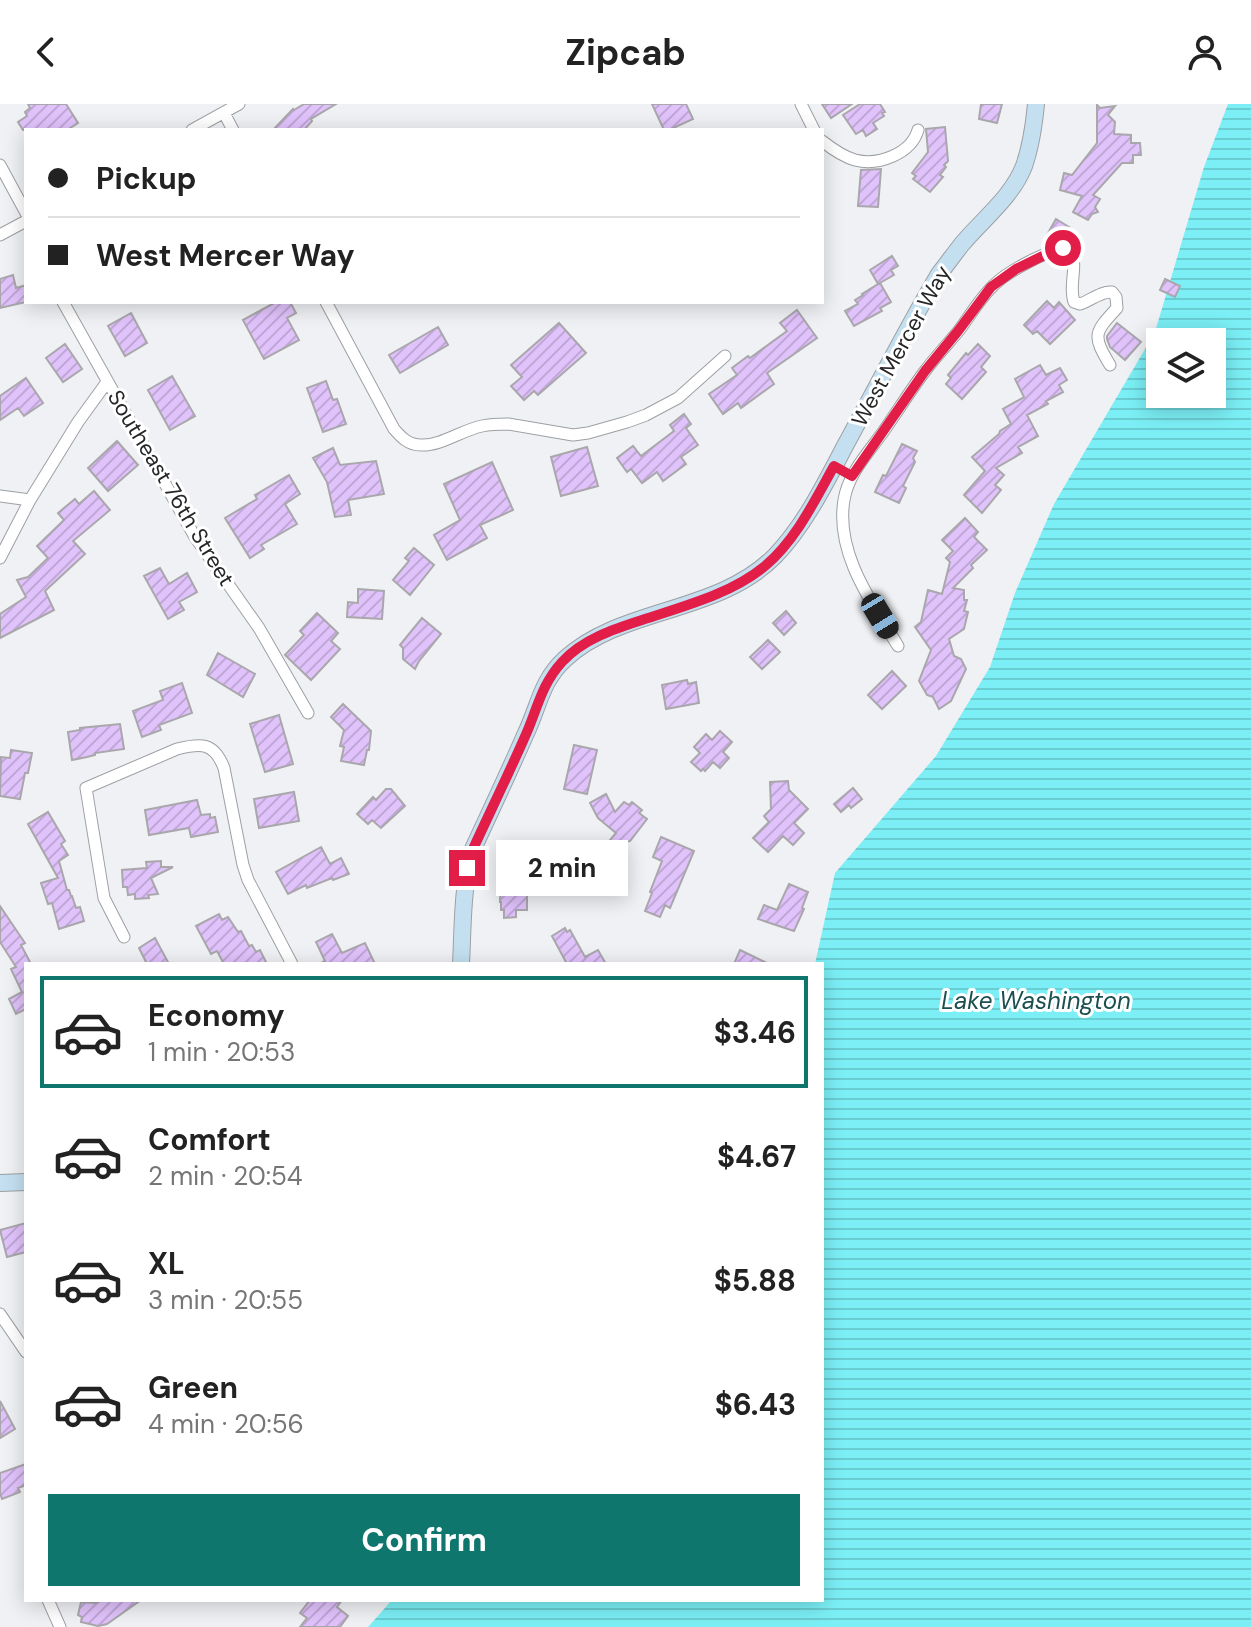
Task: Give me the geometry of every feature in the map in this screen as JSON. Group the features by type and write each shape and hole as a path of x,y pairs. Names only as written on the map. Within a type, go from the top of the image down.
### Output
{"street":[{"path":"196,128 239,104"},
{"path":"801,104 813,128"},
{"name":"West Mercer Way","path":"461,962 467,868 548,680 578,648 597,637 736,585 765,566 791,539 939,274 1015,183 1032,135 1036,104"},
{"path":"224,113 232,128"},
{"path":"824,142 854,160 874,160 904,150 918,130"},
{"path":"0,165 24,221"},
{"path":"0,235 24,223"},
{"path":"898,646 854,568 846,546 842,518 844,497 852,476 925,371 991,287 1016,269 1063,248 1070,250 1075,259 1071,288 1074,302 1086,302 1107,291 1116,297 1117,308 1097,333 1098,345 1110,365"},
{"name":"Southeast 76th Street","path":"64,304 195,537 259,628 308,713"},
{"path":"327,304 394,429 410,443 420,445 498,424 573,435 616,426 678,398 725,356"},
{"path":"0,558 30,500 78,422 107,382"},
{"path":"834,466 852,476"},
{"path":"0,496 30,500"},
{"path":"124,937 104,898 86,788 177,749 205,745 220,758 224,768 248,880 291,962"},
{"path":"0,1183 24,1182"},
{"path":"0,1314 24,1349"},
{"path":"49,1602 60,1627"}],"water":[{"name":"Lake Washington","path":"1228,104 1251,104 1251,1627 368,1627 390,1602 824,1602 824,962 815,962 835,873 936,756 990,667 1015,593 1054,504 1146,347 1146,408 1226,408 1226,328 1156,328 1204,167"}],"building":[{"path":"28,104 66,104 78,123 70,128 23,130 18,122 27,116 25,112 30,108"},
{"path":"304,104 336,104 311,119 306,128 275,128"},
{"path":"652,104 686,104 693,119 673,128 663,128"},
{"path":"822,104 852,104 831,118"},
{"path":"860,104 880,104 885,112 873,123 877,129 866,136 863,130 856,134 843,115"},
{"path":"981,104 1002,104 997,123 979,119"},
{"path":"1097,105 1100,108 1115,106 1108,115 1115,122 1114,134 1131,135 1131,143 1140,143 1141,155 1133,155 1133,163 1122,163 1093,195 1100,199 1095,207 1098,212 1088,220 1073,212 1082,196 1060,190 1064,173 1072,175 1097,143"},
{"path":"945,127 948,161 940,175 943,177 930,192 913,179 916,176 912,173 928,152 926,129"},
{"path":"881,169 878,207 858,206 861,170"},
{"path":"1056,219 1069,227 1061,241 1051,243 1044,240"},
{"path":"892,256 898,266 891,270 894,275 878,284 870,270"},
{"path":"13,275 16,288 24,286 24,302 0,308 0,279"},
{"path":"1165,279 1180,286 1175,297 1160,290"},
{"path":"880,283 891,302 880,308 882,311 854,326 845,311 858,304 855,300 862,294"},
{"path":"1047,301 1054,308 1059,302 1075,320 1050,344 1037,331 1033,334 1024,325"},
{"path":"272,304 291,304 296,313 287,318 299,340 264,359 243,320"},
{"path":"797,310 817,338 767,373 774,384 741,408 738,403 723,414 709,394 737,375 732,368 787,331 780,323"},
{"path":"131,313 147,343 125,356 108,326"},
{"path":"559,323 586,353 538,395 534,391 524,400 511,386 522,377 511,365"},
{"path":"1117,323 1141,342 1125,360 1110,347 1107,339"},
{"path":"438,327 448,345 400,373 389,355"},
{"path":"65,344 82,369 63,382 46,358"},
{"path":"978,344 990,356 981,367 986,372 962,399 946,384 951,378 948,375"},
{"path":"1040,365 1046,375 1060,368 1067,380 1059,385 1063,392 1027,415 1038,436 1018,447 1022,453 996,468 1004,475 995,485 1001,490 982,513 964,495 985,471 972,457 1011,424 1003,409 1024,397 1015,379"},
{"path":"172,376 195,416 170,430 148,390"},
{"path":"26,378 43,403 24,416 18,408 0,420 0,396"},
{"path":"326,381 346,424 323,432 307,388"},
{"path":"684,414 691,424 686,428 698,445 681,457 686,464 663,481 657,472 642,483 631,469 627,472 617,458 633,446 641,456 674,431 670,425"},
{"path":"117,441 138,465 108,491 88,468"},
{"path":"902,444 917,451 899,503 875,492"},
{"path":"587,447 598,486 561,496 551,457"},
{"path":"333,448 340,465 376,461 384,494 348,500 351,515 335,517 327,482 313,458"},
{"path":"492,462 513,510 480,525 487,538 447,560 434,535 460,520 444,484"},
{"path":"289,475 300,494 285,504 297,524 261,545 264,549 250,558 225,518"},
{"path":"94,491 110,510 73,541 85,554 45,591 54,610 0,638 0,614 26,597 17,580 28,577 48,558 37,546 64,520 58,513 75,499 79,504"},
{"path":"965,518 978,532 974,537 987,550 953,588 964,590 964,600 967,600 964,611 968,612 964,629 949,639 954,656 961,659 966,669 951,701 939,709 919,681 931,650 915,627 921,622 928,590 942,594 950,562 946,558 953,551 942,540"},
{"path":"414,548 434,565 410,595 393,580 409,561 405,558"},
{"path":"160,568 169,584 187,573 197,592 179,602 184,610 168,619 144,576"},
{"path":"358,589 384,591 382,619 347,617 348,602 358,603"},
{"path":"786,611 796,623 784,635 773,623"},
{"path":"317,613 338,633 331,641 340,649 311,680 285,655 304,635 300,631"},
{"path":"422,618 441,634 415,669 403,659 400,645"},
{"path":"768,640 780,652 762,669 750,657"},
{"path":"218,653 255,674 243,697 207,675"},
{"path":"892,671 906,686 882,709 868,695"},
{"path":"687,680 688,684 696,682 699,703 666,709 662,685"},
{"path":"182,683 192,713 159,725 161,730 142,737 133,711 163,700 160,691"},
{"path":"343,704 371,731 364,765 341,761 344,747 340,746 344,730 331,717"},
{"path":"279,715 293,764 265,772 250,724"},
{"path":"120,724 124,749 72,760 68,732"},
{"path":"720,731 732,742 723,752 729,758 720,768 713,762 701,771 691,762 700,753 694,747 706,734 712,740"},
{"path":"574,745 597,750 587,794 564,789"},
{"path":"11,750 32,753 20,799 0,796 1,757 10,758"},
{"path":"788,781 789,790 808,809 794,823 804,833 793,845 783,836 768,852 753,838 769,822 764,816 771,809 770,782"},
{"path":"853,788 862,799 841,812 834,804"},
{"path":"386,789 391,789 405,806 381,828 372,820 368,824 357,814 373,797 376,800"},
{"path":"294,792 299,821 259,828 254,799"},
{"path":"606,794 615,812 624,802 629,805 632,802 647,819 630,841 620,848 610,840 616,833 598,818 590,803"},
{"path":"197,800 201,815 215,817 218,832 191,837 189,828 149,835 145,810"},
{"path":"48,812 65,841 61,844 68,855 59,861 67,890 76,908 80,907 84,921 59,929 52,903 48,904 41,883 58,878 28,824"},
{"path":"661,837 694,851 670,908 665,905 660,917 645,911 662,861 653,857"},
{"path":"516,841 528,841 530,849 527,910 516,910 516,917 504,918 500,902 501,866 504,866 505,854 512,854 511,849 516,849"},
{"path":"321,847 330,864 341,858 349,874 307,888 306,885 288,894 276,872"},
{"path":"161,861 161,867 173,867 151,878 158,894 135,899 135,894 128,895 127,887 123,887 122,870 147,868 146,862"},
{"path":"789,884 808,892 794,931 758,919 764,905 777,910"},
{"path":"0,906 25,943 21,945 30,962 24,962 24,1010 16,1014 9,999 22,992 11,969 16,967 0,942"},
{"path":"219,914 222,920 228,917 249,946 252,945 256,952 260,950 266,962 223,962 217,951 211,954 196,926"},
{"path":"565,928 567,932 570,930 585,957 598,950 605,962 566,962 552,936"},
{"path":"332,934 342,953 365,943 374,962 323,962 316,942"},
{"path":"155,938 168,962 146,962 139,948"},
{"path":"740,950 765,962 735,962"},
{"path":"24,1224 24,1253 7,1257 0,1230"},
{"path":"0,1401 15,1429 0,1438"},
{"path":"24,1465 24,1486 18,1488 20,1492 2,1499 0,1473"},
{"path":"81,1602 138,1602 107,1624 98,1626 81,1622 82,1617 78,1615"},
{"path":"308,1602 341,1602 337,1607 348,1616 340,1627 300,1627 307,1618 300,1613"}],"route":[{"path":"467,868 537,703 548,680 563,661 597,637 706,598 736,585 765,566 791,539 834,466 852,476 925,371 991,287 1016,269 1063,248"}]}
